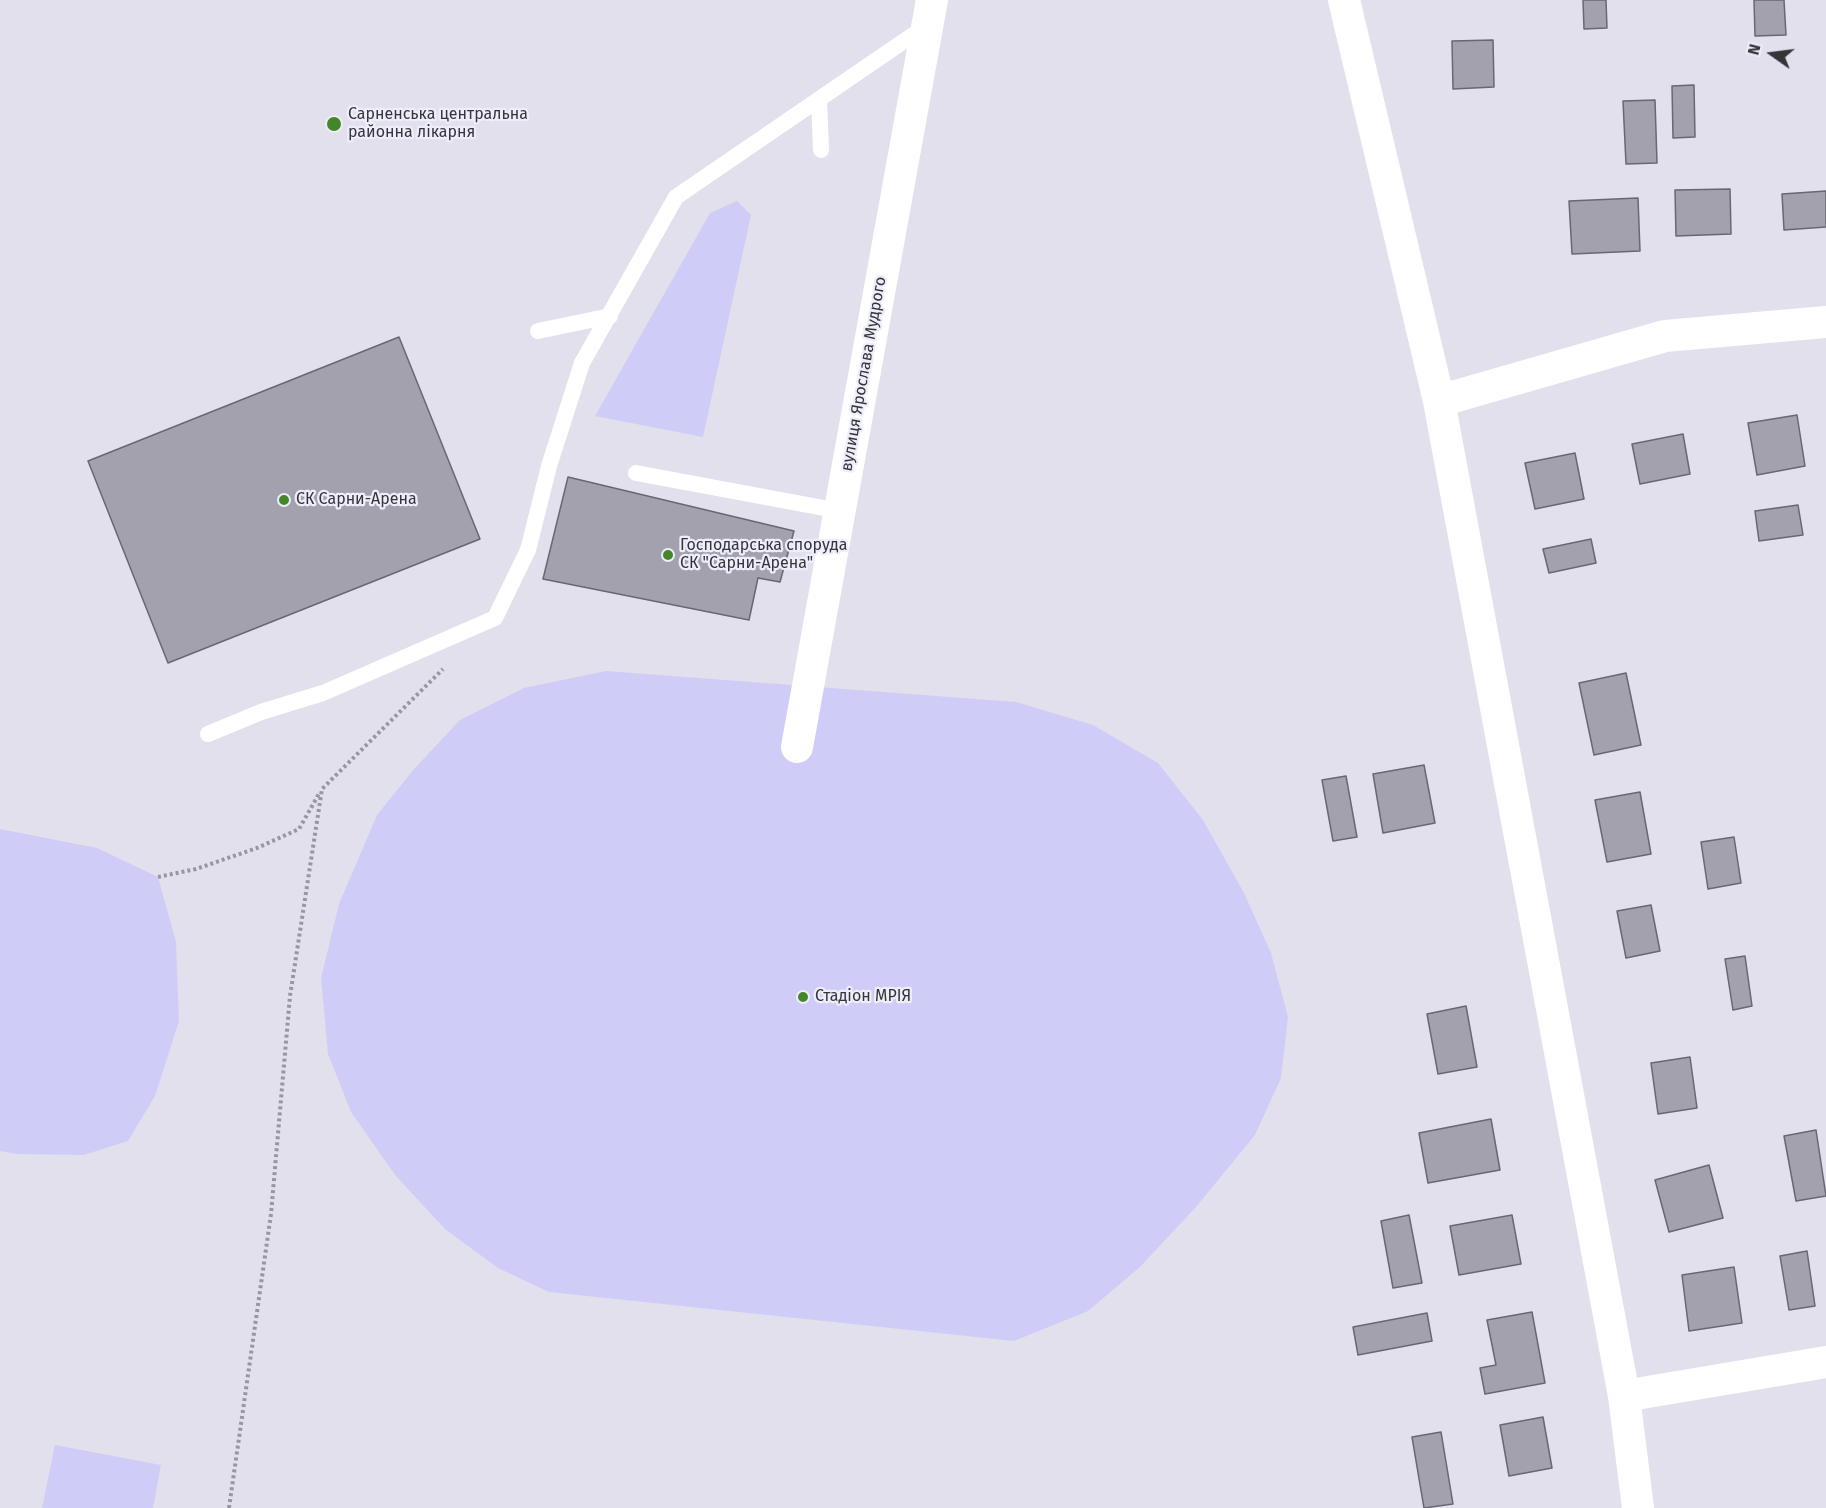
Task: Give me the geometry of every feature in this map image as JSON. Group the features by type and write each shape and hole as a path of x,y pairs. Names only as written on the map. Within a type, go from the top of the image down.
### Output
{"street":[{"path":"1344,0 1439,401 1624,1396 1638,1508"},
{"name":"вулиця Ярослава Мудрого","path":"797,747 929,13"},
{"path":"1439,401 1665,336 1826,322"},
{"path":"1624,1396 1826,1362"}],"lane":[{"path":"208,734 261,712 323,693 495,618 528,550 549,466 582,363 676,197 819,99 929,13"},
{"path":"819,99 821,150"},
{"path":"538,331 610,316"},
{"path":"636,473 840,511"}],"path":[{"path":"158,877 196,869 257,848 299,829 322,789 446,666"},
{"path":"229,1508 271,1214 290,996 322,789"}],"shaded area":[{"path":"737,201 751,215 703,437 595,416 710,213"},
{"name":"Стадіон МРІЯ","path":"606,671 1016,702 1093,725 1158,763 1203,820 1244,893 1271,953 1288,1017 1281,1078 1255,1135 1196,1207 1140,1267 1088,1311 1014,1341 549,1292 498,1268 445,1229 395,1175 351,1112 328,1054 321,978 339,904 377,815 414,769 460,720 524,688"},
{"path":"0,829 97,848 158,877 176,942 179,1021 155,1096 128,1141 84,1155 16,1154 0,1151"},
{"path":"55,1445 161,1465 153,1508 42,1508"}],"building":[{"path":"1583,0 1606,0 1607,28 1584,29"},
{"path":"1754,0 1784,0 1786,35 1755,36"},
{"path":"1493,40 1494,87 1453,89 1452,41"},
{"path":"1694,85 1695,137 1673,138 1672,86"},
{"path":"1655,100 1657,163 1626,164 1623,101"},
{"path":"1730,189 1731,234 1676,236 1675,190"},
{"path":"1826,191 1826,227 1784,230 1782,194"},
{"path":"1638,198 1640,251 1572,254 1569,201"},
{"name":"СК Сарни-Арена","path":"399,337 480,539 168,663 88,461"},
{"path":"1797,415 1805,466 1757,475 1748,423"},
{"path":"1683,434 1690,474 1640,484 1632,444"},
{"path":"1575,453 1584,499 1535,509 1525,463"},
{"name":"Господарська споруда СК \"Сарни-Арена\"","path":"568,477 794,531 780,582 758,578 749,620 543,579"},
{"path":"1798,505 1803,535 1759,541 1755,511"},
{"path":"1591,539 1596,563 1549,573 1543,549"},
{"path":"1626,673 1641,745 1594,755 1579,683"},
{"path":"1424,765 1435,823 1383,833 1373,774"},
{"path":"1346,776 1357,837 1333,841 1322,780"},
{"path":"1640,792 1651,854 1607,862 1595,800"},
{"path":"1734,837 1741,883 1708,889 1701,842"},
{"path":"1651,905 1660,951 1626,958 1617,911"},
{"path":"1745,956 1752,1006 1733,1010 1725,959"},
{"path":"1466,1006 1477,1067 1438,1074 1427,1014"},
{"path":"1690,1057 1697,1108 1658,1114 1651,1063"},
{"path":"1491,1119 1500,1170 1428,1183 1419,1133"},
{"path":"1816,1130 1826,1196 1796,1201 1784,1136"},
{"path":"1709,1165 1723,1218 1669,1232 1655,1180"},
{"path":"1409,1215 1422,1283 1393,1288 1381,1221"},
{"path":"1512,1215 1521,1264 1459,1275 1450,1226"},
{"path":"1807,1251 1815,1306 1789,1310 1780,1256"},
{"path":"1734,1267 1742,1323 1689,1331 1682,1275"},
{"path":"1532,1312 1545,1383 1485,1394 1480,1368 1496,1365 1487,1320"},
{"path":"1427,1313 1432,1341 1358,1355 1353,1327"},
{"path":"1543,1417 1552,1468 1509,1476 1500,1425"},
{"path":"1441,1432 1453,1504 1424,1508 1412,1437"}],"place":[{"name":"Сарненська центральна районна лікарня","path":"334,124"},
{"name":"СК Сарни-Арена","path":"284,500"},
{"name":"Господарська споруда СК \"Сарни-Арена\"","path":"668,555"},
{"name":"Стадіон МРІЯ","path":"803,997"}]}
